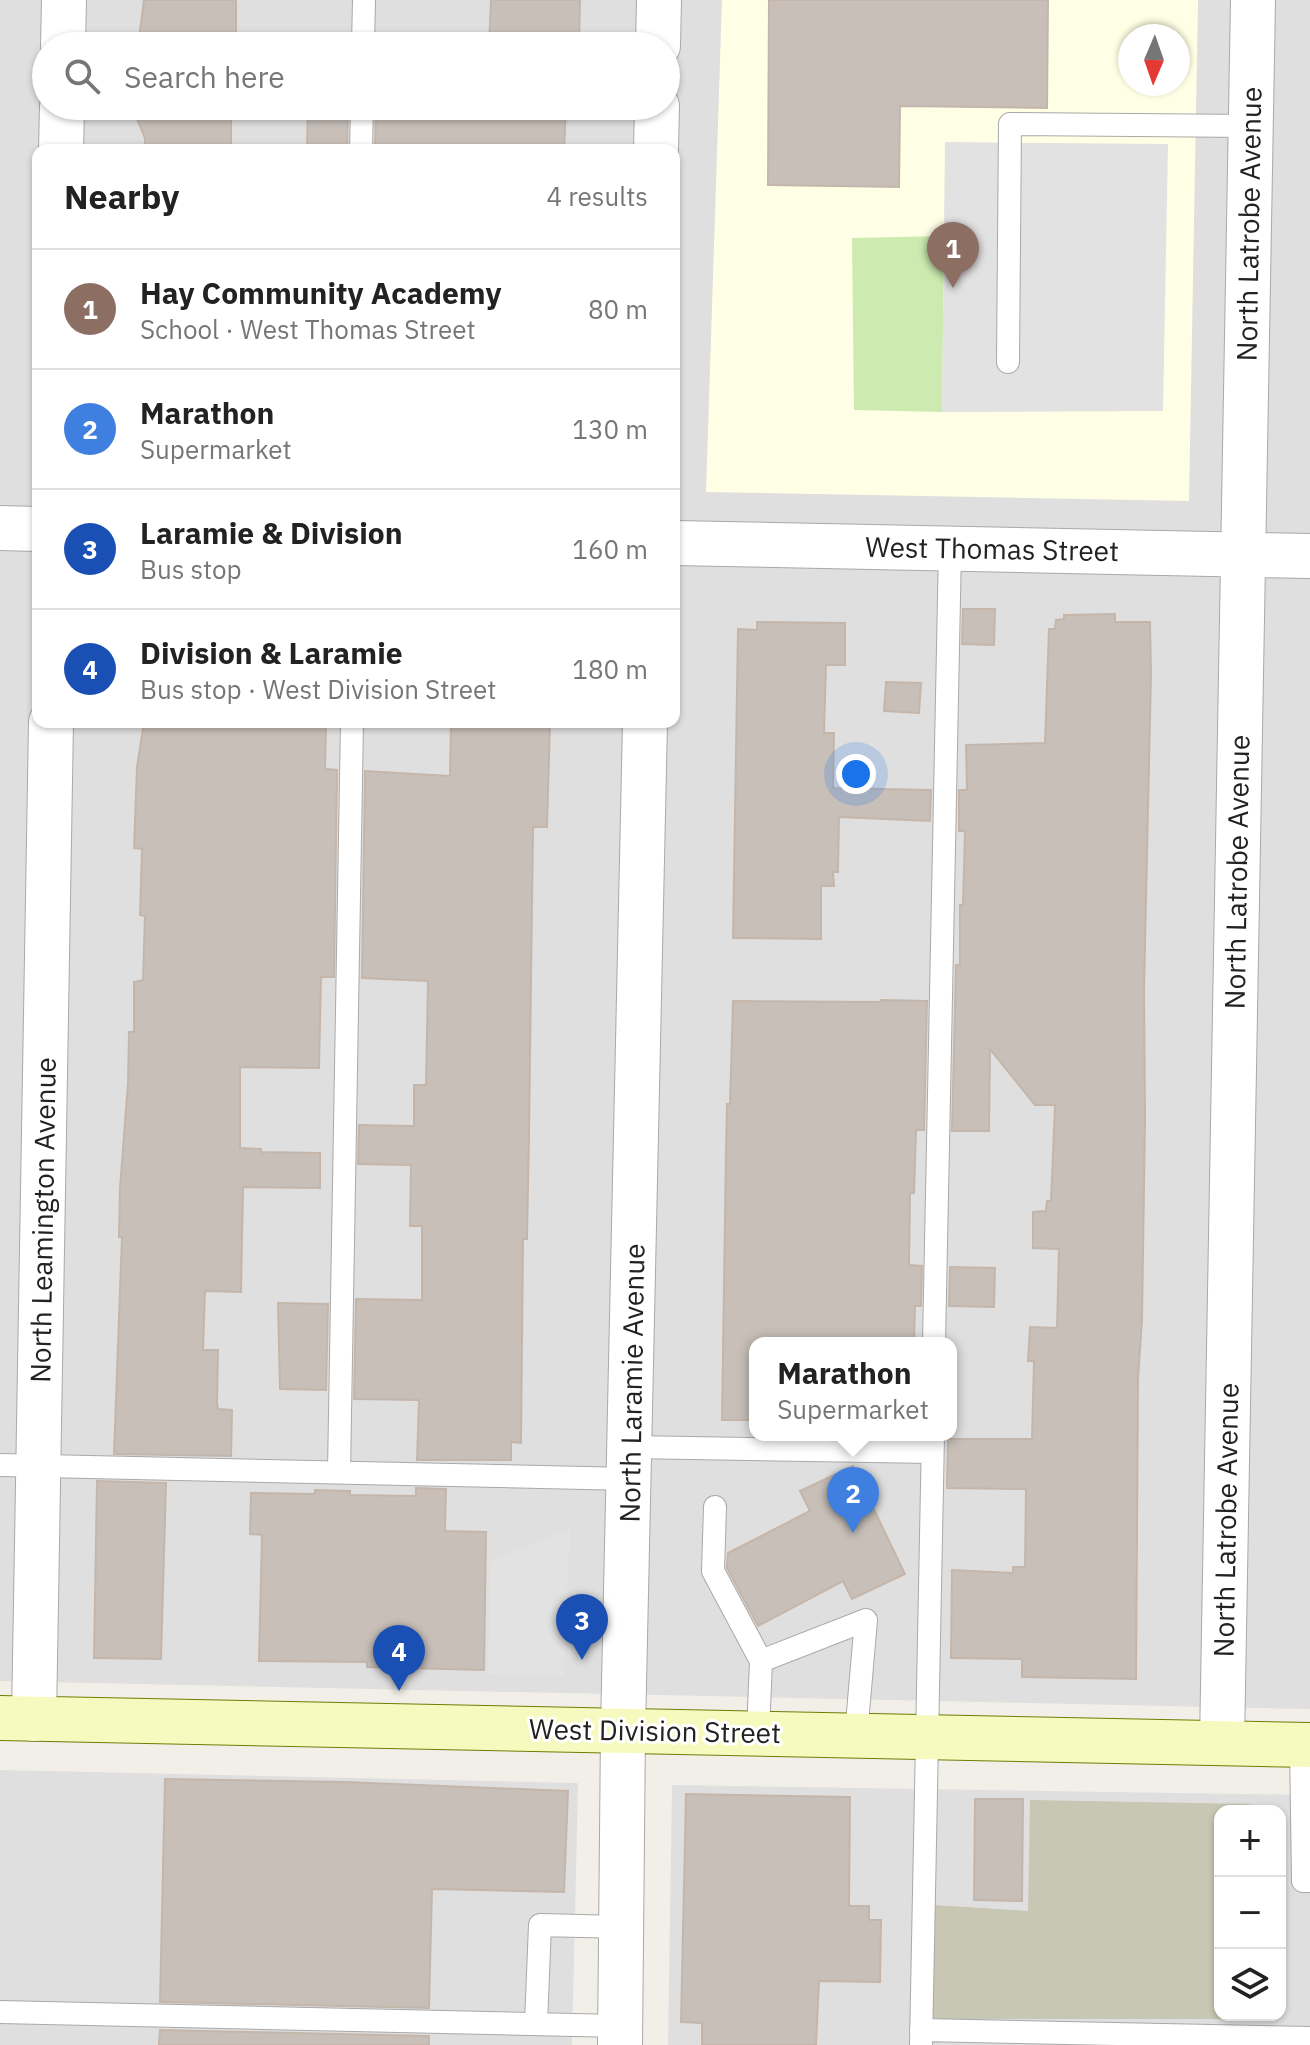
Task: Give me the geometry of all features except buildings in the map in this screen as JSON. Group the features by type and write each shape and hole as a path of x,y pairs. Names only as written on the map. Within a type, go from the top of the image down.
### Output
{"main road":[{"name":"West Division Street","path":"17,1718 1306,1745"}],"street":[{"path":"63,32 64,0"},
{"path":"658,32 659,0"},
{"name":"North Latrobe Avenue","path":"1222,1743 1253,0"},
{"path":"61,144 62,120"},
{"path":"656,144 657,120"},
{"path":"0,528 32,529"},
{"name":"West Thomas Street","path":"680,543 1310,556"},
{"name":"North Leamington Avenue","path":"17,1718 19,1466 51,728"},
{"name":"North Laramie Avenue","path":"620,2036 623,1730 645,728"}],"lane":[{"path":"363,32 364,0"},
{"path":"361,144 362,120"},
{"path":"1008,362 1010,124 1250,126"},
{"path":"934,1337 950,548"},
{"path":"339,1472 352,728"},
{"path":"19,1466 339,1472 630,1463 932,1443 921,2038 1310,2038"},
{"path":"715,1507 713,1571 761,1661 758,1732"},
{"path":"761,1661 866,1620 856,1735"},
{"path":"1306,1745 1303,1881 1310,1881"},
{"path":"536,2024 540,1925 621,1927"},
{"path":"0,2012 536,2024 620,2036"}],"shaded area":[{"path":"0,0 1310,0 1310,1709 0,1681"},
{"path":"722,0 1198,0 1189,501 706,492"},
{"path":"945,142 1168,144 1163,411 942,412"},
{"path":"570,1529 564,1676 488,1674 491,1561"},
{"path":"0,1770 578,1783 572,2045 0,2045"},
{"path":"672,1785 1310,1795 1310,2045 668,2045"},
{"path":"1030,1800 1249,1804 1214,1805 1214,2019 932,2019 934,1905 1028,1911"}],"green space":[{"path":"944,236 942,412 854,410 852,238"}],"place":[{"name":"Hay Community Academy","path":"953,288"},
{"name":"Marathon","path":"853,1533"},
{"name":"Laramie & Division","path":"582,1660"},
{"name":"Division & Laramie","path":"399,1691"}]}
